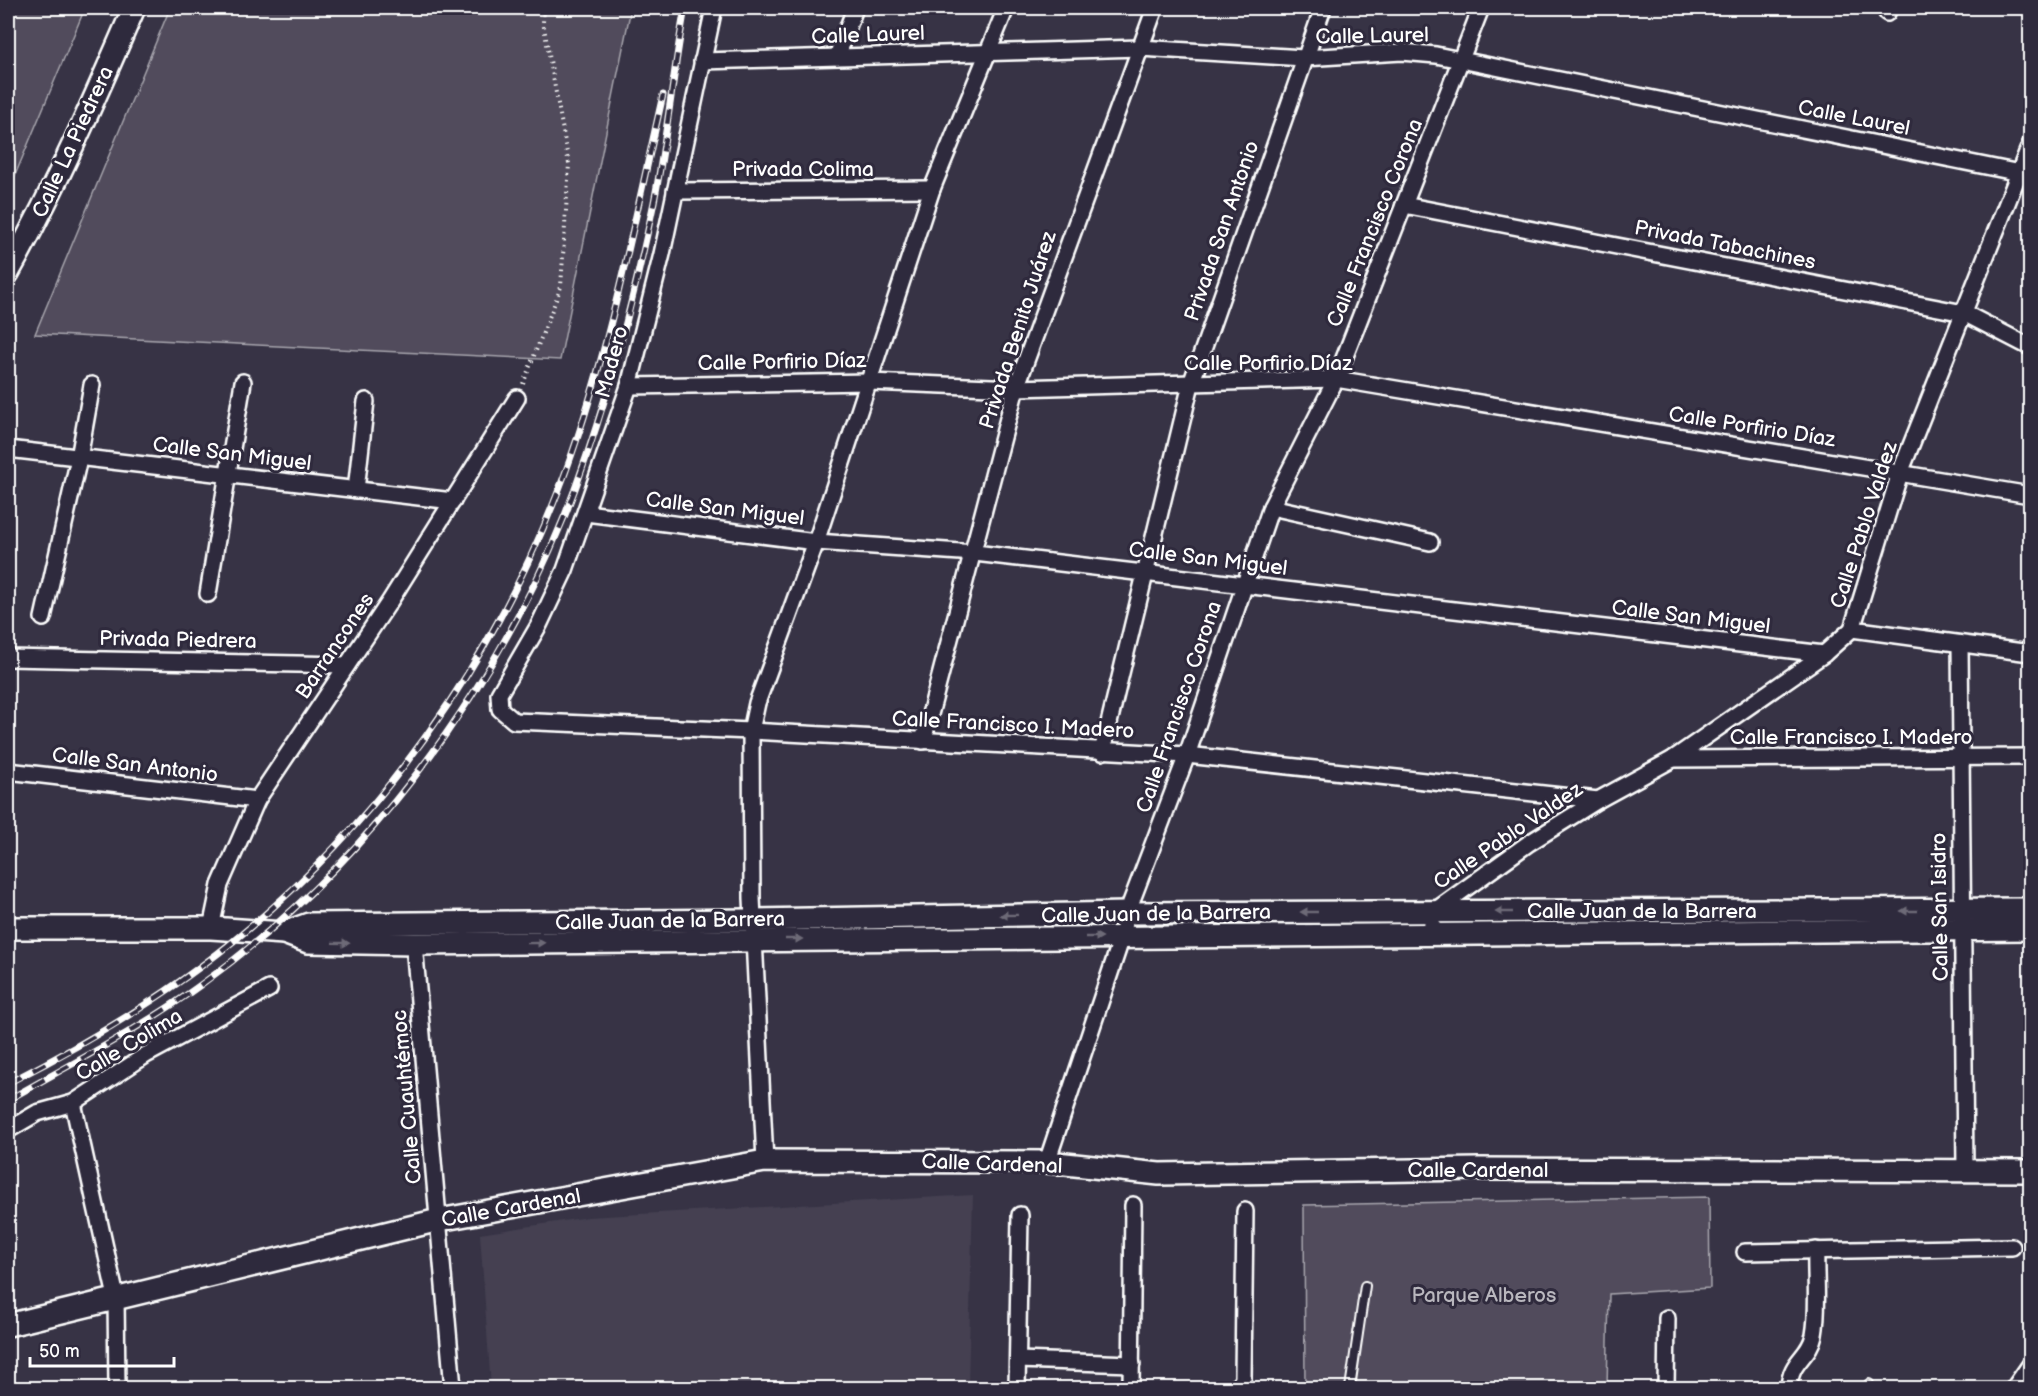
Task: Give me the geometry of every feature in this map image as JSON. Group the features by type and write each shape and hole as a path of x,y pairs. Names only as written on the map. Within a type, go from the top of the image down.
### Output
{"main road":[{"name":"Calle La Piedrera","path":"8,273 53,189 134,8"},
{"name":"Calle Juan de la Barrera","path":"284,933 309,924 1122,937 1431,934 1961,921 2031,909"},
{"name":"Calle Juan de la Barrera","path":"8,928 211,928 284,933 308,942 414,944 1127,913 1434,912 1961,921 2031,929"},
{"name":"Calle Cardenal","path":"8,1325 439,1220 765,1161 1047,1162 1159,1174 1479,1169 2031,1171"}],"street":[{"name":"Madero","path":"500,709 499,694 539,625 565,570 629,386 675,191 714,8"},
{"path":"837,57 855,8"},
{"path":"765,1161 753,930 751,731 760,690 816,542 932,189 1006,8"},
{"name":"Privada Benito Juárez","path":"923,741 975,553 1016,388 1155,8"},
{"name":"Privada San Antonio","path":"1102,752 1191,384 1323,8"},
{"name":"Calle Francisco Corona","path":"1047,1162 1122,937 1127,913 1187,755 1243,584 1271,507 1336,379 1481,8"},
{"name":"Calle Laurel","path":"702,61 1140,48 1304,58 1402,52 1436,55 2025,175"},
{"name":"Calle Pablo Valdez","path":"1431,934 1434,912 1529,843 1598,800 1673,759 1824,654 1852,629 1900,472 1964,313 2025,175 2031,145"},
{"name":"Privada Colima","path":"675,191 932,189"},
{"name":"Privada Tabachines","path":"1404,205 1964,313 2031,347"},
{"name":"Calle Porfirio Díaz","path":"629,386 869,382 1016,388 1336,379 2031,495"},
{"path":"208,594 243,382"},
{"path":"42,618 92,385"},
{"name":"Barrancones","path":"211,928 220,885 257,800 347,665 517,398"},
{"path":"356,490 366,401"},
{"name":"Calle San Miguel","path":"8,449 453,501"},
{"path":"1271,507 1430,542"},
{"name":"Calle San Miguel","path":"586,513 816,542 975,553 1824,654"},
{"path":"1852,629 2031,653"},
{"name":"Calle San Isidro","path":"1960,644 1965,1170"},
{"name":"Privada Piedrera","path":"8,658 347,665"},
{"name":"Calle Francisco I. Madero","path":"500,709 514,721 751,731 1187,755 1598,800"},
{"name":"Calle Francisco I. Madero","path":"1673,759 2031,756"},
{"name":"Calle San Antonio","path":"8,771 257,800"},
{"name":"Calle Cuauhtémoc","path":"414,944 453,1389"},
{"name":"Calle Colima","path":"8,1130 37,1113 73,1104 147,1055 269,989"},
{"path":"73,1104 116,1298 117,1389"},
{"path":"1131,1389 1133,1205"},
{"path":"1237,1389 1243,1379 1245,1211"},
{"path":"1017,1389 1020,1215"},
{"path":"1745,1252 2012,1247"},
{"path":"1789,1389 1794,1365 1809,1348 1814,1334 1816,1250"},
{"path":"1666,1389 1667,1318"},
{"path":"1018,1360 1132,1364"},
{"path":"2014,1389 2031,1365"}],"lane":[{"path":"1350,1389 1365,1286"}],"path":[{"path":"517,398 561,287 569,164 543,22 544,8"}],"shaded area":[{"path":"973,1195 968,1388 491,1388 480,1234 588,1217"}],"green space":[{"path":"8,8 85,8 8,192"},
{"path":"170,8 631,8 560,360 35,334"},
{"name":"Parque Alberos","path":"1709,1197 1710,1288 1609,1294 1607,1388 1305,1388 1304,1205"}],"railway":[{"path":"8,1100 129,1032 176,1002 258,940 314,889 367,834 415,776 459,714 499,650 534,584 565,515 605,399 627,321 654,202 685,8"},
{"path":"8,1083 71,1050 162,994 248,929 304,878 356,824 404,766 448,704 488,640 523,573 553,504 579,433 615,308 663,95"}]}
